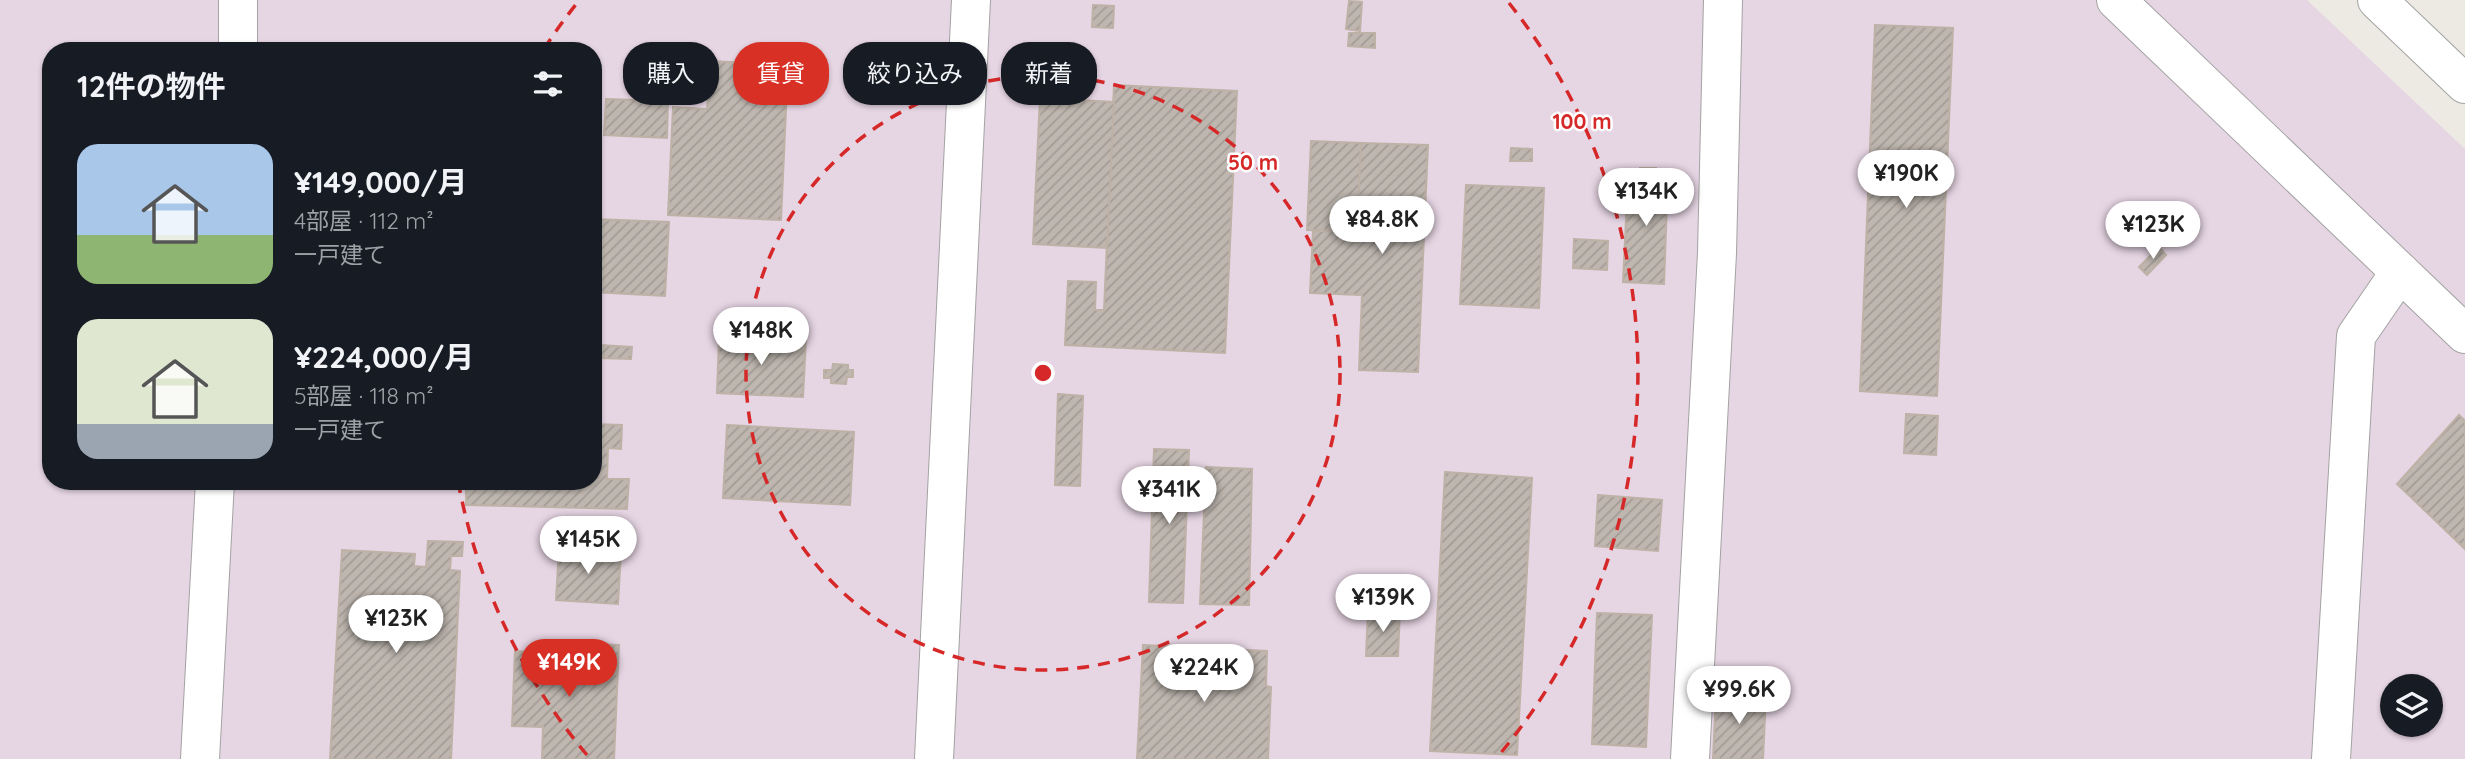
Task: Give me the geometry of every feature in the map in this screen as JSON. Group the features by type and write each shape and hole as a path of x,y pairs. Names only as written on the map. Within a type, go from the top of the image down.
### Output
{"street":[{"path":"238,0 238,42"},
{"path":"934,759 971,0"},
{"path":"1690,759 1717,253 1723,0"},
{"path":"2116,0 2465,334"},
{"path":"2376,0 2465,84"},
{"path":"2331,759 2356,336 2400,272"},
{"path":"200,759 215,490"}],"shaded area":[{"path":"0,0 2307,0 2465,149 2465,759 0,759"}],"building":[{"path":"1349,1 1362,2 1360,31 1346,29"},
{"path":"1093,5 1114,6 1113,28 1092,27"},
{"path":"1875,25 1953,28 1937,396 1860,391"},
{"path":"1349,33 1375,33 1375,48 1348,46"},
{"path":"719,61 733,62 733,105 786,105 781,220 668,215 673,107 707,109 707,105 719,105"},
{"path":"1114,85 1237,91 1225,353 1065,345 1068,281 1096,282 1095,310 1104,310"},
{"path":"606,99 623,100 623,105 668,105 667,138 604,135"},
{"path":"1097,101 1114,102 1107,248 1033,244 1040,105 1097,105"},
{"path":"1311,141 1361,143 1357,231 1307,230"},
{"path":"1361,143 1428,145 1418,372 1359,370 1362,295 1310,293 1313,231 1357,231"},
{"path":"1511,148 1532,149 1532,161 1510,161"},
{"path":"1640,168 1656,168 1656,176 1668,176 1664,284 1623,282 1628,178 1640,178"},
{"path":"1466,185 1544,188 1539,308 1460,304"},
{"path":"602,219 669,222 665,296 602,292"},
{"path":"1574,239 1608,241 1607,270 1573,268"},
{"path":"2159,247 2166,255 2147,275 2139,267"},
{"path":"719,337 806,340 803,397 717,393"},
{"path":"602,345 632,347 631,359 602,358"},
{"path":"833,364 848,365 848,370 853,370 853,377 847,377 846,384 831,383 831,378 824,378 824,370 832,370"},
{"path":"1058,394 1083,396 1080,486 1055,485"},
{"path":"1906,414 1938,416 1936,455 1904,453"},
{"path":"2459,415 2465,421 2465,549 2397,484"},
{"path":"602,424 622,425 621,449 608,448 607,479 629,479 627,509 466,505 466,490 602,490"},
{"path":"727,425 854,432 850,505 723,498"},
{"path":"1154,449 1189,450 1183,603 1149,602"},
{"path":"1206,467 1252,469 1249,605 1200,604"},
{"path":"1445,472 1532,478 1517,755 1430,751"},
{"path":"1598,495 1662,500 1658,551 1595,546"},
{"path":"428,541 463,542 462,556 451,556 450,570 460,571 451,759 330,759 342,550 415,554 414,566 426,567"},
{"path":"559,548 621,552 618,604 556,600"},
{"path":"1368,611 1400,611 1398,656 1366,656"},
{"path":"1597,613 1652,615 1646,747 1592,744"},
{"path":"547,642 619,645 614,759 542,759 543,727 512,726 515,651 547,653"},
{"path":"1143,645 1267,651 1266,686 1271,687 1268,759 1137,759"},
{"path":"1716,692 1766,694 1763,759 1713,759"}]}
